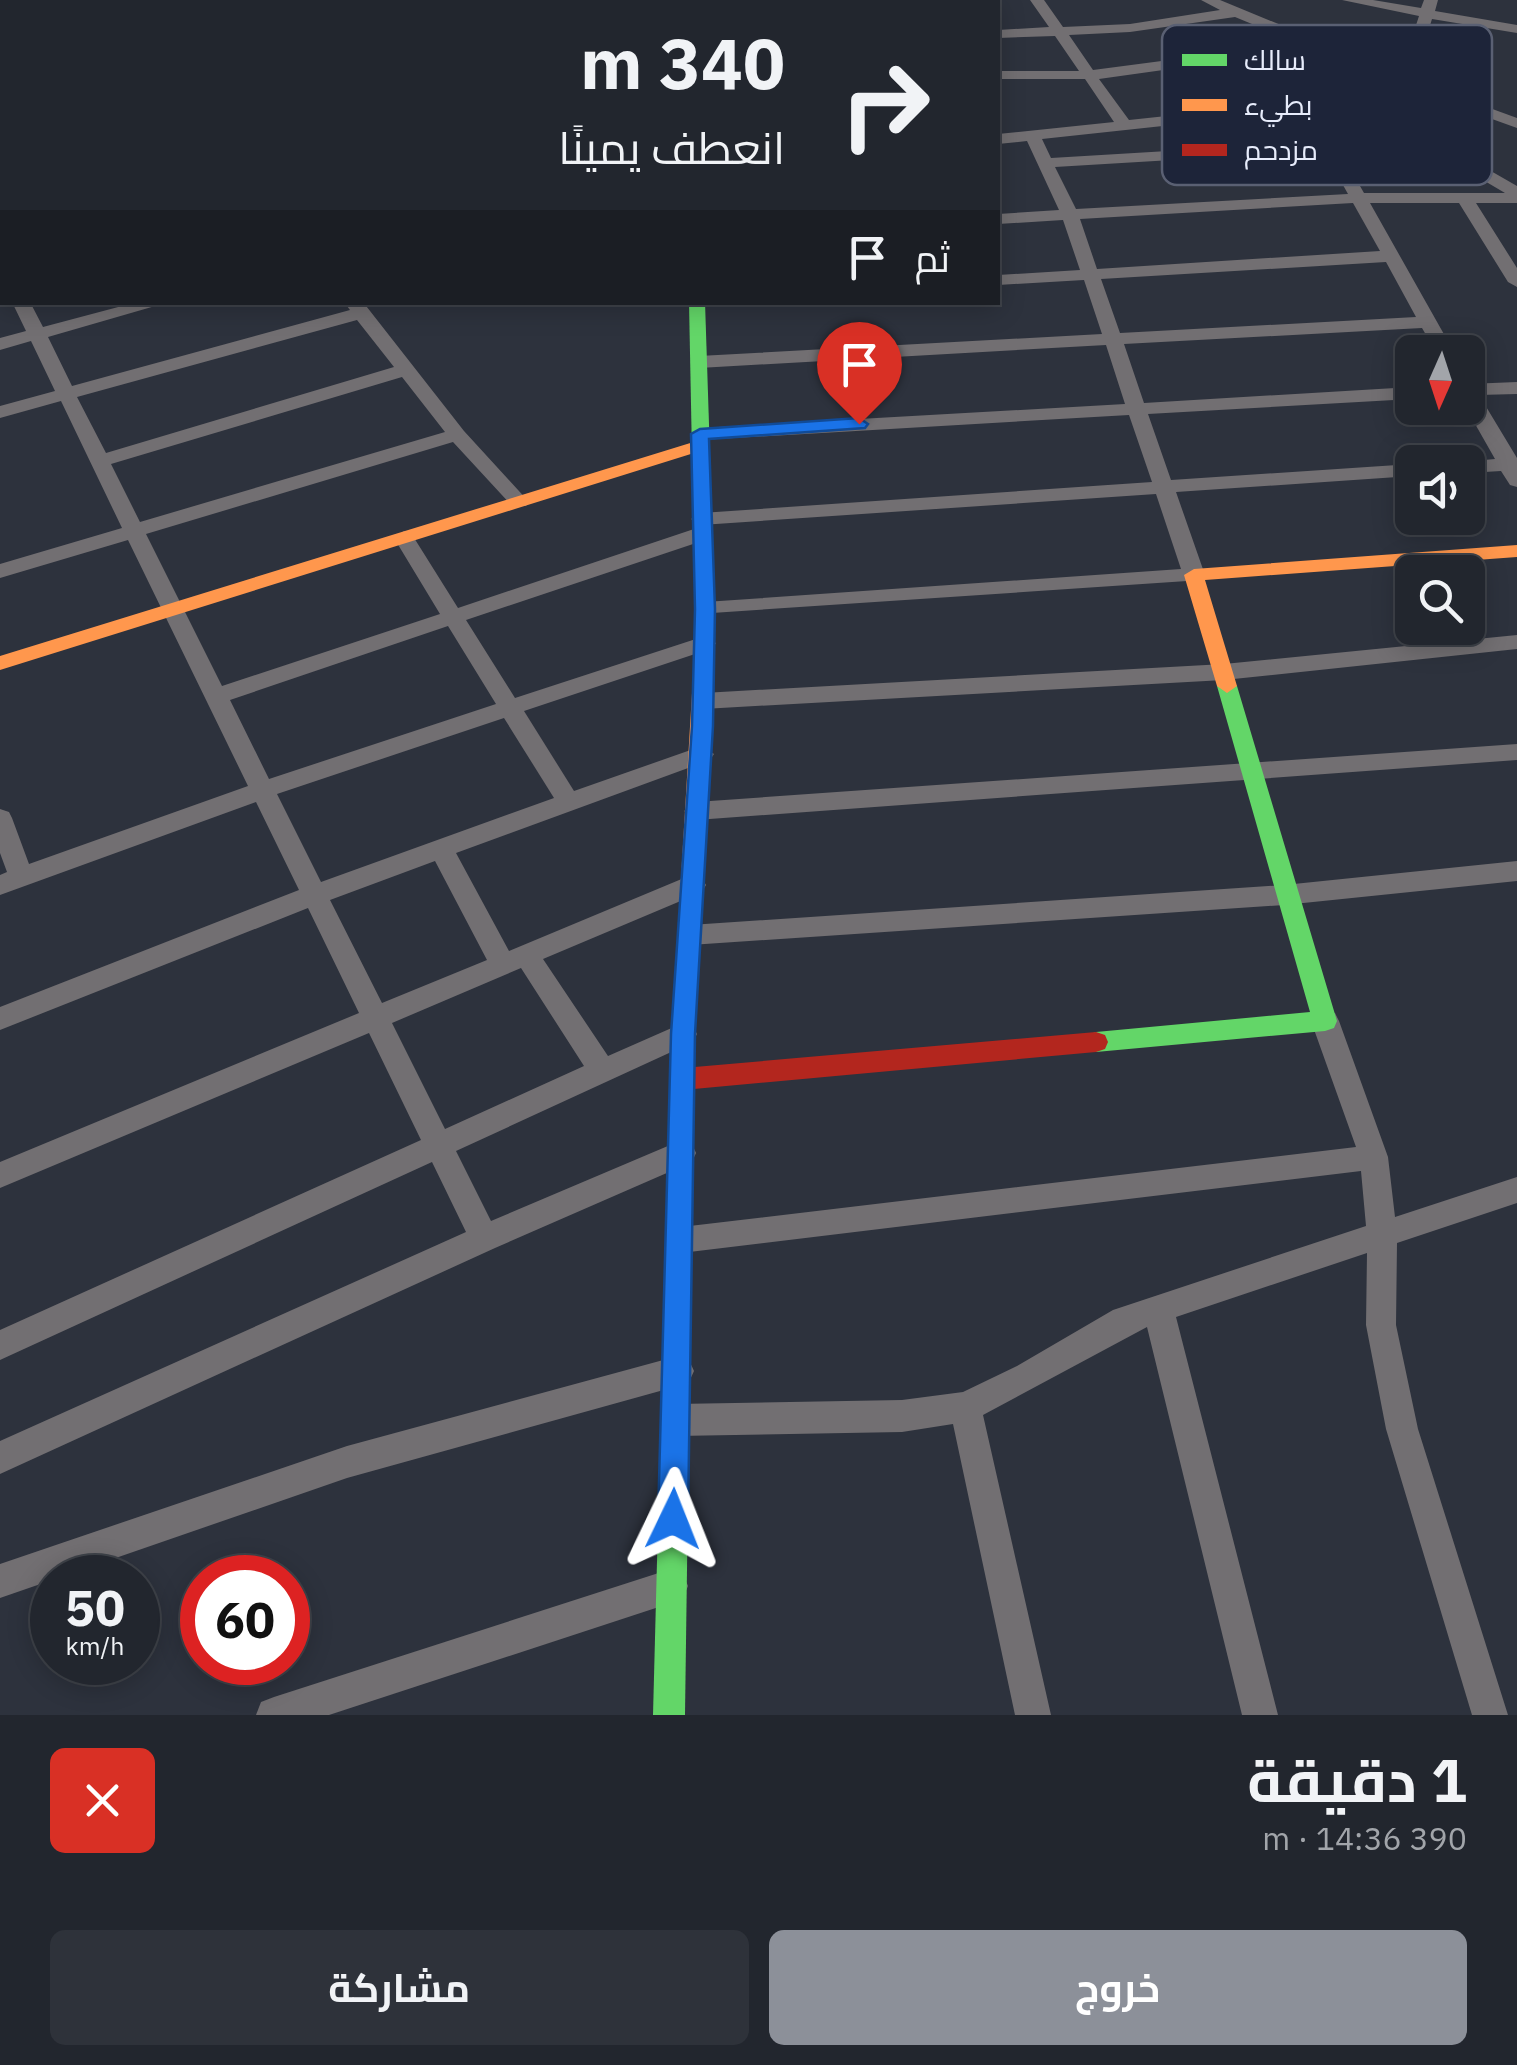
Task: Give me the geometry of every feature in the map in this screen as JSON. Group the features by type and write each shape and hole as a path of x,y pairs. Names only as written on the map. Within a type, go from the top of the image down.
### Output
{"street":[{"path":"1037,0 1124,125"},
{"path":"1208,0 1266,25"},
{"path":"1349,0 1429,7 1517,29"},
{"path":"1000,34 1130,28 1237,12"},
{"path":"1000,75 1092,74 1162,65"},
{"path":"1000,139 1162,121"},
{"path":"1032,135 1070,215 1194,574 1253,772 1284,895 1374,1157 1382,1235 1381,1324 1402,1429 1490,1715"},
{"path":"1047,163 1162,156"},
{"path":"1492,180 1517,196"},
{"path":"1351,185 1435,335"},
{"path":"1000,219 1358,198 1517,196"},
{"path":"1464,197 1516,278"},
{"path":"1000,280 1391,256"},
{"path":"23,305 484,1238"},
{"path":"0,344 149,305"},
{"path":"669,1715 683,1034 702,754 705,643 697,305"},
{"path":"0,412 357,308 457,435 519,502"},
{"path":"699,362 1428,322"},
{"path":"100,461 406,370"},
{"path":"1485,391 1517,388"},
{"path":"0,663 519,502 700,439 1136,406 1395,394"},
{"path":"1485,421 1514,470"},
{"path":"0,571 457,435"},
{"path":"1485,468 1514,470"},
{"path":"214,698 452,618 701,526 1162,485 1395,471"},
{"path":"404,538 568,801"},
{"path":"705,609 1517,552"},
{"path":"703,702 1224,672 1517,642"},
{"path":"0,818 10,881 508,705 705,643"},
{"path":"696,810 1517,752"},
{"path":"0,1019 314,895 702,754"},
{"path":"440,848 514,959 602,1070"},
{"path":"690,935 1284,895 1517,871"},
{"path":"0,1174 694,885"},
{"path":"683,1079 1325,1021"},
{"path":"0,1345 683,1034"},
{"path":"0,1458 484,1238 682,1153"},
{"path":"681,1240 1374,1157"},
{"path":"676,1420 902,1416 965,1407 1028,1378 1124,1320 1517,1190"},
{"path":"1158,1308 1260,1715"},
{"path":"0,1581 347,1462 678,1372"},
{"path":"965,1407 1034,1715"},
{"path":"274,1715 670,1586"}],"traffic: fast":[{"path":"697,305 701,455"},
{"path":"1096,1042 1325,1021 1227,686"},
{"path":"669,1715 682,1062"}],"traffic: slow":[{"path":"0,663 700,445"},
{"path":"682,1062 705,643 701,455"},
{"path":"1227,686 1194,575 1517,551"}],"traffic: jam":[{"path":"683,1079 1096,1042"}],"route":[{"path":"673,1519 683,1034 703,726 705,609 700,434 859,424"}]}
